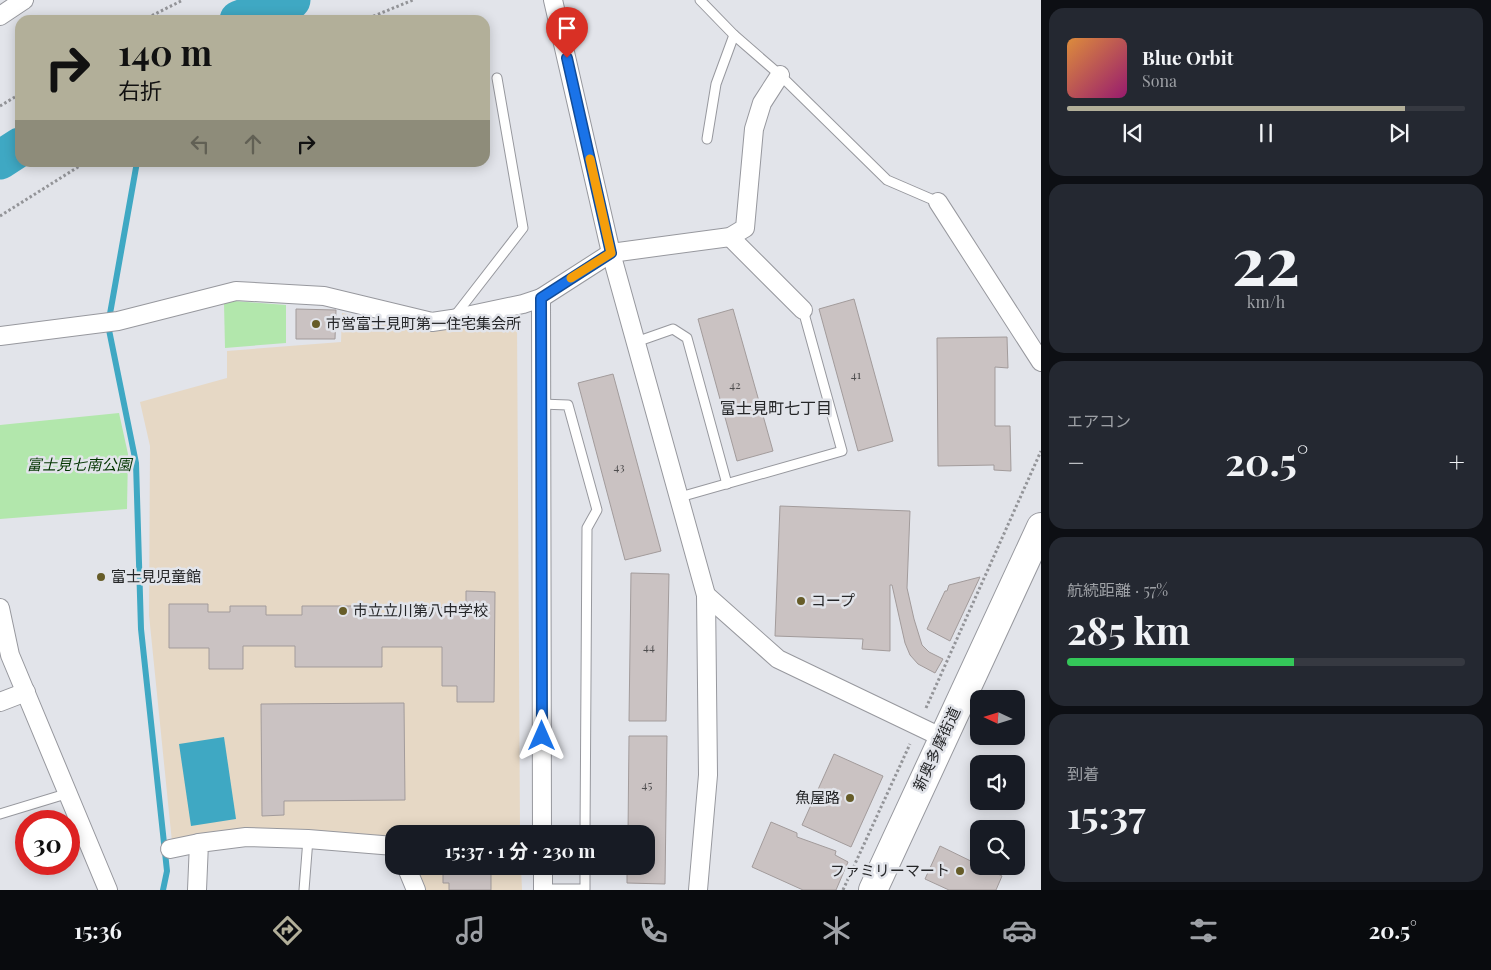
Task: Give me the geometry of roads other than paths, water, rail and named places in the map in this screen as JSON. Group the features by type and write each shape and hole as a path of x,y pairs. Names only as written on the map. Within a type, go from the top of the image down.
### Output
{"main road":[{"name":"新奥多摩街道","path":"873,890 1041,527"}],"street":[{"path":"0,16 24,0"},
{"path":"553,0 611,253 706,595 708,775 698,890"},
{"path":"0,336 109,322 236,291 324,296 432,322 523,304 541,298 611,253 730,236 745,228 754,129 762,103 780,75"},
{"path":"938,202 1041,362"},
{"path":"730,236 803,310"},
{"path":"541,298 542,825"},
{"path":"706,595 778,659 943,738"},
{"path":"0,608 10,655 108,890"},
{"path":"0,702 26,692"},
{"path":"170,849 246,837 385,845"},
{"path":"197,890 199,843"},
{"path":"410,875 416,890"},
{"path":"542,875 543,890"}],"lane":[{"path":"700,0 734,35 780,75 886,180 938,202"},
{"path":"707,139 716,84 734,35"},
{"path":"452,319 523,228 497,78"},
{"path":"680,497 842,451 803,310"},
{"path":"636,342 673,329 687,338 727,484"},
{"path":"541,404 568,405 597,510 587,528 585,825"},
{"path":"0,814 69,793"},
{"path":"304,890 308,840"},
{"path":"543,890 585,889 585,875"}],"water":[{"path":"224,737 236,819 191,826 179,744"}],"waterway":[{"path":"252,15 291,0"},
{"path":"0,160 15,150"},
{"path":"136,167 108,325 136,463 141,629 167,871 163,890"}],"place":[{"name":"市営富士見町第一住宅集会所","path":"316,324"},
{"name":"富士見児童館","path":"101,577"},
{"name":"コープ","path":"801,601"},
{"name":"市立立川第八中学校","path":"343,611"},
{"name":"魚屋路","path":"850,798"},
{"name":"ファミリーマート","path":"960,871"}],"district":[{"name":"富士見町七丁目","path":"776,408"}],"park label":[{"name":"富士見七南公園","path":"79,465"}]}
